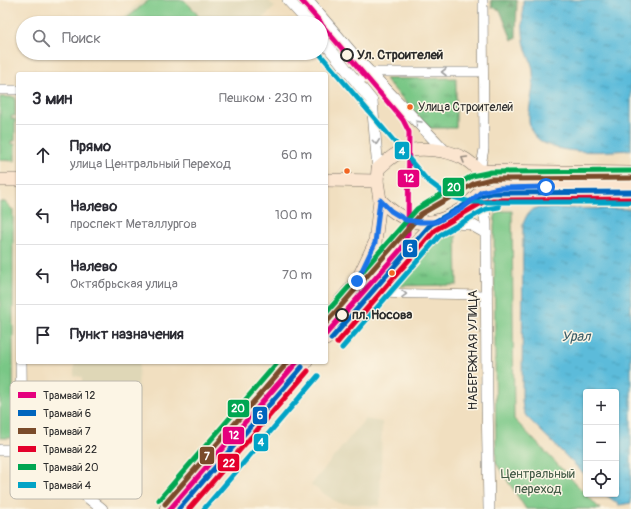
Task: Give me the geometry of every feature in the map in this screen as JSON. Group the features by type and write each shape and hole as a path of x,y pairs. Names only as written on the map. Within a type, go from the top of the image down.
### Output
{"main road":[{"path":"328,316 357,281 375,243 380,200 378,175 389,159 401,152 422,149 445,151 463,158 480,171 631,173"},
{"path":"480,171 481,192"},
{"path":"328,180 378,175"},
{"path":"0,180 16,180"},
{"path":"328,336 365,293 436,222 463,208 481,192 499,188 631,187"},
{"path":"380,200 391,211 406,220 436,222"},
{"path":"166,509 287,364"},
{"path":"180,509 304,364"}],"street":[{"path":"288,0 303,16"},
{"path":"307,0 321,16"},
{"path":"480,171 484,149 483,0"},
{"path":"328,25 359,61 445,151"},
{"path":"328,47 372,101 378,175"},
{"path":"358,83 370,72 483,72"},
{"path":"0,90 16,90"},
{"name":"НАБЕРЕЖНАЯ УЛИЦА","path":"481,192 486,223 489,509"},
{"path":"436,222 470,224 486,233"},
{"path":"365,293 487,294"},
{"path":"21,364 21,381"},
{"path":"90,499 102,509"}],"shaded area":[{"path":"142,0 268,0 275,7 265,16 123,16"},
{"path":"74,364 139,364 139,381 82,381 82,377 74,376"},
{"path":"365,419 382,422 380,506 338,503 311,485"}],"green space":[{"path":"149,0 184,0 198,16 130,16"},
{"path":"491,0 517,0 516,39 512,40 500,10 492,7"},
{"path":"456,78 456,128 429,128 385,79"},
{"path":"0,97 15,97 15,116 11,116 12,119 15,119 15,141 11,141 11,144 15,144 15,161 0,160"},
{"path":"0,202 5,202 13,210 13,381 10,381 10,438 0,438"},
{"name":"Центральный переход","path":"512,211 514,419 583,491 583,497 589,497 600,509 526,509 496,463 494,226 498,212"},
{"path":"430,235 456,235 457,285 386,286"}],"water":[{"path":"523,0 631,0 631,150 588,152 555,148 542,142 533,133 529,121 529,115 533,85 533,69 523,37"},
{"name":"Урал","path":"534,209 631,209 631,503 619,505 609,497 619,497 619,389 583,389 583,473 526,416 523,409 523,224 527,216"}],"tram line":[{"name":"12","path":"301,0 315,16"},
{"name":"12","path":"328,32 403,120 409,132 408,234 402,248 328,332"},
{"name":"4","path":"325,60 427,180 447,195 470,202 631,202"},
{"name":"20","path":"328,311 417,209 472,176 491,172 631,171"},
{"name":"7","path":"328,321 421,214 475,183 491,179 631,178"},
{"name":"6","path":"331,339 431,224 481,196 492,193 631,192"},
{"name":"22","path":"337,343 435,230 483,202 493,200 631,199"},
{"name":"4","path":"342,348 440,235 486,209 499,207"},
{"name":"20","path":"159,500 276,364"},
{"name":"7","path":"165,504 286,364"},
{"name":"12","path":"170,509 295,364"},
{"name":"6","path":"179,509 302,367"},
{"name":"22","path":"189,509 308,371"},
{"name":"4","path":"204,509 318,376"}],"place":[{"name":"Ул. Строителей","path":"347,55"},
{"name":"Улица Строителей","path":"410,107"},
{"name":"пл. Носова","path":"342,315"}],"route":[{"path":"357,281 375,243 380,200 391,211 406,220 436,222 463,208 481,192 499,188 546,187"}]}
